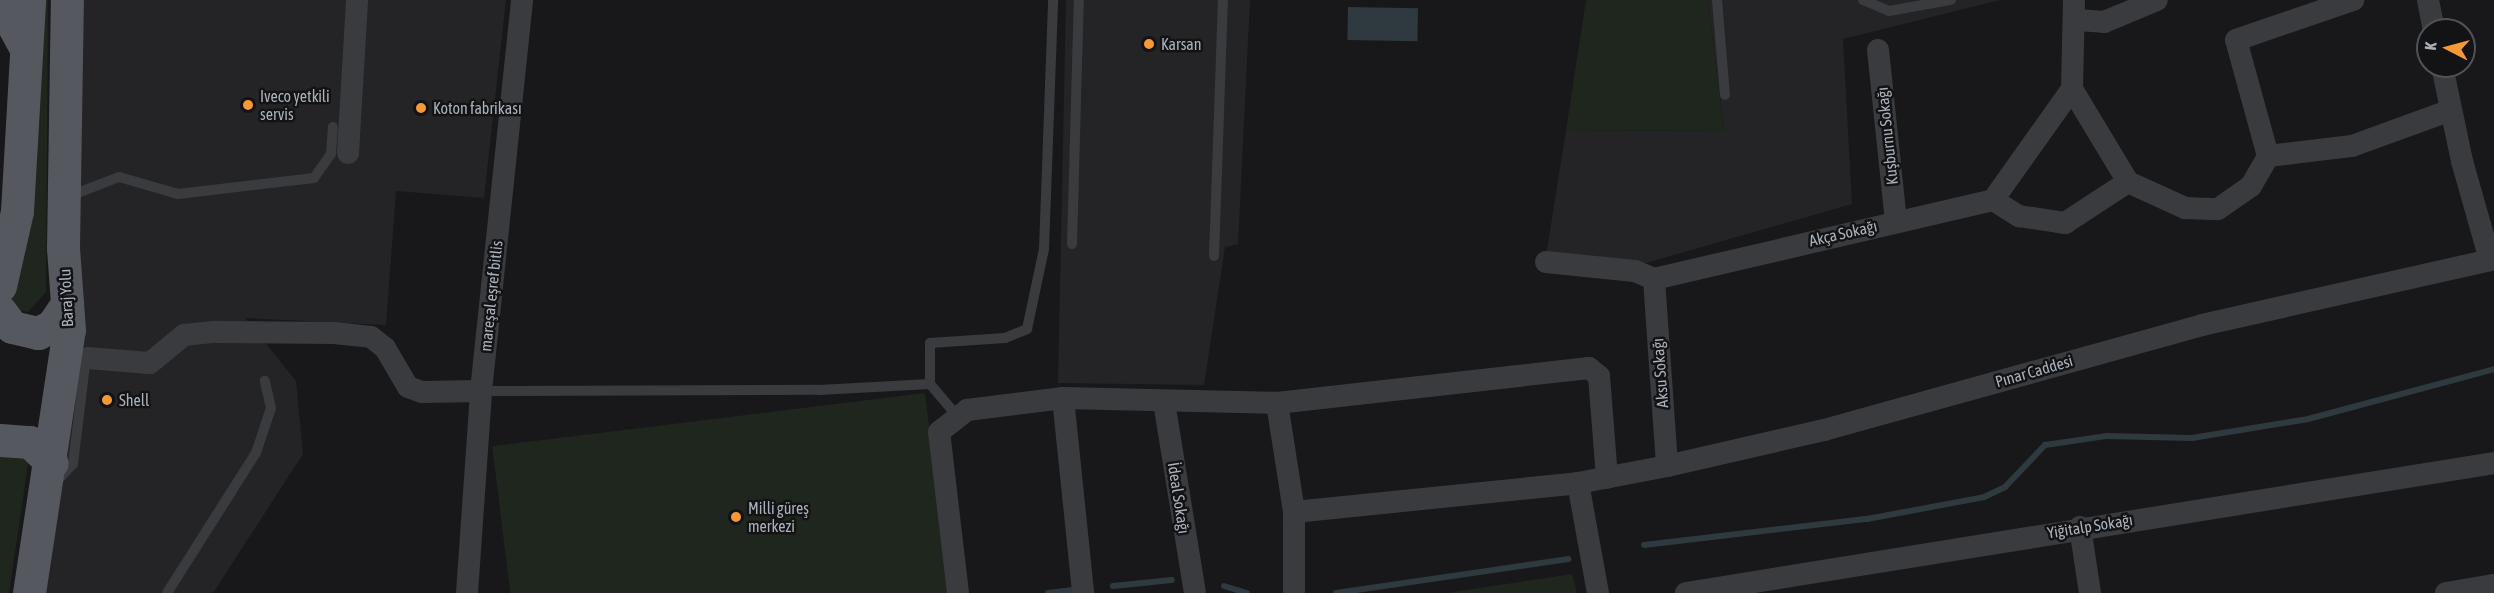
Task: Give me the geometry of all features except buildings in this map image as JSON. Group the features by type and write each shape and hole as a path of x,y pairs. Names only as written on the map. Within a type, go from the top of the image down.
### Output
{"main road":[{"path":"0,286 17,211 28,54 28,0"},
{"name":"Baraj Yolu","path":"29,593 50,476 67,304 64,199 67,0"},
{"path":"0,1 28,54"},
{"path":"0,311 12,327 38,333 52,326 67,304"},
{"path":"0,440 30,442 50,476"}],"street":[{"path":"348,153 357,0"},
{"name":"mareşal eşref bitlis","path":"467,593 481,391 522,0"},
{"path":"2128,182 2065,224 2019,216 1993,200 2072,89 2076,10 2104,22 2157,0"},
{"path":"2072,89 2128,182 2185,208 2218,209 2251,186 2268,156 2236,40 2353,0"},
{"path":"2428,0 2432,18"},
{"name":"Kuşburnu Sokağı","path":"1878,50 1896,221"},
{"path":"2444,78 2492,260"},
{"path":"2268,156 2352,146 2451,110"},
{"name":"Akça Sokağı","path":"1653,279 1993,200"},
{"name":"Pınar Caddesi","path":"1294,512 1578,483 1667,466 1824,430 2202,325 2492,260"},
{"path":"1545,262 1635,271 1653,279"},
{"name":"Aksu Sokağı","path":"1653,279 1667,466"},
{"path":"87,358 150,363 184,335 214,332 362,336 385,348 408,387 422,392 481,391"},
{"path":"958,593 939,432 967,410 1063,398 1277,403 1589,368 1599,376 1607,478"},
{"path":"1063,398 1083,593"},
{"name":"İdeal Sokağı","path":"1164,402 1195,593"},
{"path":"1277,403 1294,512 1294,591"},
{"name":"Yiğitalp Sokağı","path":"1686,593 2080,527 2494,463"},
{"path":"1578,483 1598,593"},
{"path":"2080,527 2090,593"},
{"path":"2446,593 2494,585"}],"lane":[{"path":"958,417 930,384 930,343 1005,338 1027,329 1044,249 1053,0"},
{"path":"1072,244 1079,0"},
{"path":"1214,256 1223,0"},
{"path":"1717,0 1725,95"},
{"path":"1863,0 1889,11 1951,0"},
{"path":"64,199 119,177 177,194 314,178 331,154 333,127"},
{"path":"50,476 73,464 87,358 67,304"},
{"path":"167,593 256,453 272,408 265,381"},
{"path":"481,391 819,390 930,384"}],"shaded area":[{"path":"38,0 48,0 46,292 28,312 16,309 7,295"},
{"path":"82,0 506,0 484,198 396,191 386,325 245,318 296,381 303,454 213,593 41,593"},
{"path":"1066,0 1250,0 1238,244 1225,247 1204,385 1058,383"},
{"path":"1586,0 1708,0 1724,131 1566,130"},
{"path":"1708,0 2000,0 1843,39 1852,204 1646,263 1546,256 1566,130 1724,131"},
{"path":"1348,7 1418,8 1417,41 1347,40"},
{"path":"925,393 949,593 510,593 492,446"},
{"path":"0,451 29,458 9,593 0,593"},
{"path":"1572,574 1577,593 1446,593"}],"waterway":[{"path":"1644,545 1867,519 1984,497 2005,487 2045,445 2107,436 2192,438 2308,419 2494,369"},
{"path":"1336,593 1569,559"},
{"path":"1113,586 1172,580"},
{"path":"1224,586 1247,593"},
{"path":"1048,593 1073,590"}],"place":[{"name":"Karsan","path":"1149,44"},
{"name":"Iveco yetkili servis","path":"248,105"},
{"name":"Koton fabrikası","path":"421,108"},
{"name":"Shell","path":"107,400"},
{"name":"Milli güreş merkezi","path":"736,517"}]}
